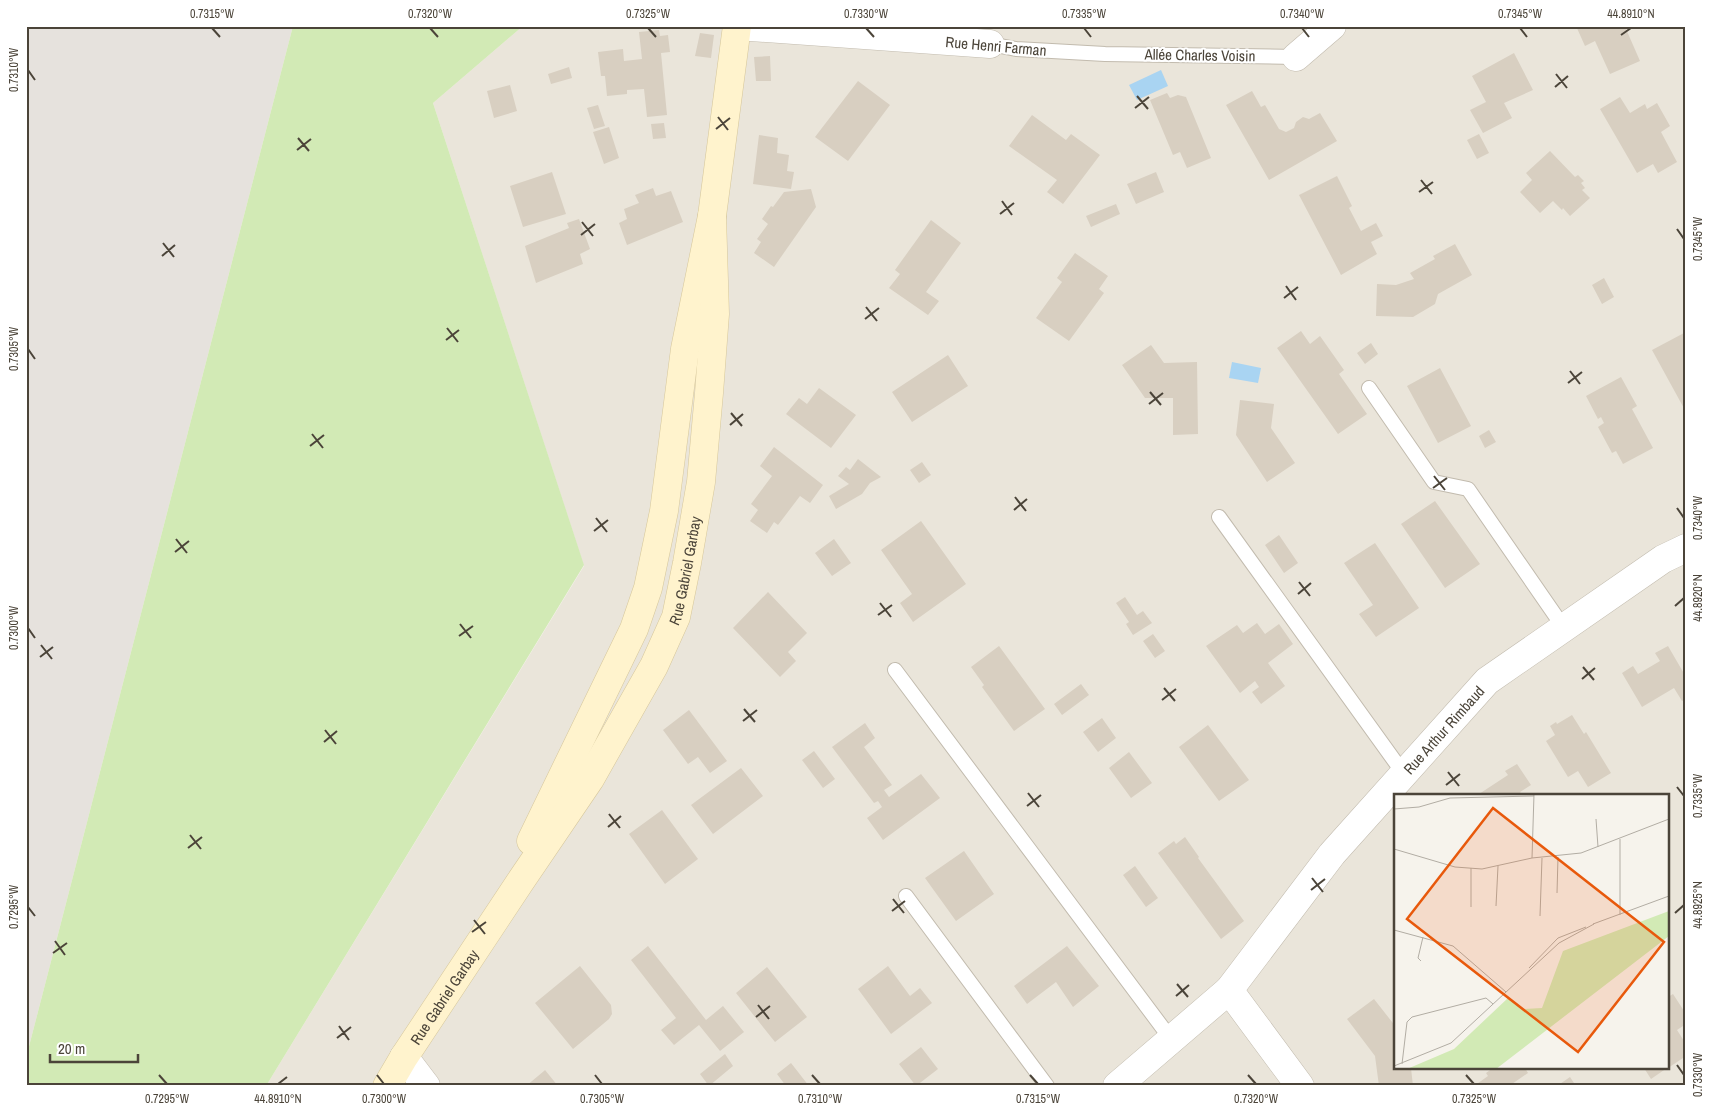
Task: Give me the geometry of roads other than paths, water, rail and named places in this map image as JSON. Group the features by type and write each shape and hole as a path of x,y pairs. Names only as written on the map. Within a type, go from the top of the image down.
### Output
{"street":[{"name":"Rue Henri Farman","path":"737,26 990,44"},
{"name":"Rue Gabriel Garbay","path":"520,882 525,854 634,629 648,588 664,511 685,349 712,216 737,26"},
{"path":"1296,57 1332,26"},
{"name":"Rue Gabriel Garbay","path":"388,1086 404,1057 590,779 654,666 676,617 701,482 709,393 715,314 712,216"},
{"name":"Rue Arthur Rimbaud","path":"1116,1086 1229,990 1332,854 1487,681 1663,558 1686,548"},
{"path":"1229,990 1300,1086"},
{"path":"404,1057 426,1086"}],"lane":[{"name":"Rue Henri Farman","path":"990,44 1016,49 1104,54"},
{"name":"Allée Charles Voisin","path":"1104,54 1296,57"},
{"path":"1369,388 1434,482 1468,489 1564,628"},
{"path":"1218,517 1404,774"},
{"path":"895,670 1171,1039"},
{"path":"906,896 1047,1086"}],"water":[{"path":"1161,70 1168,86 1137,100 1129,85"},
{"path":"1232,362 1261,368 1258,383 1229,378"}]}
